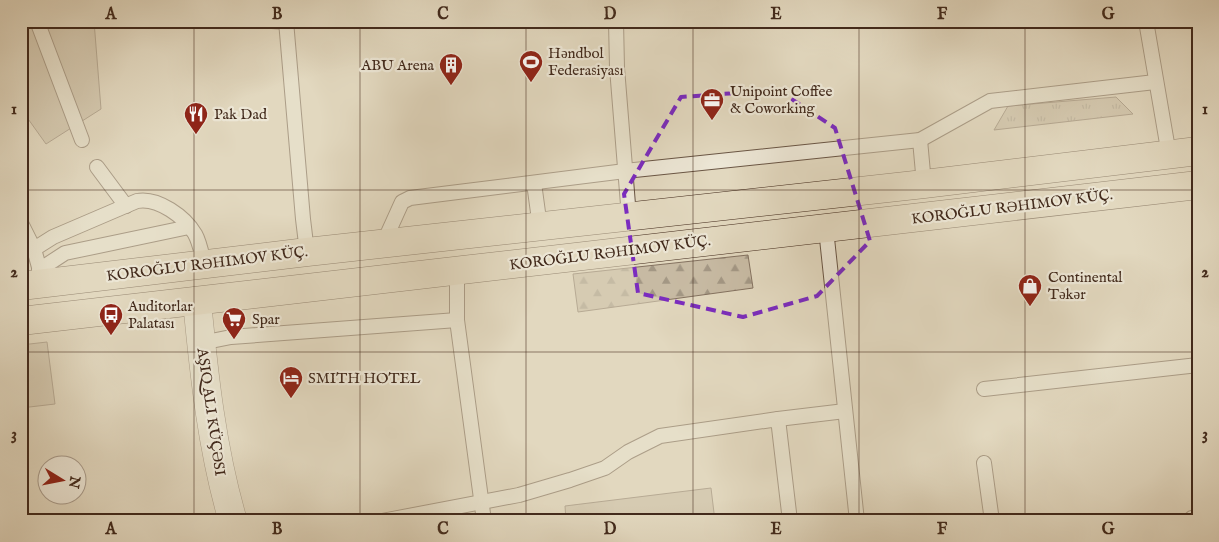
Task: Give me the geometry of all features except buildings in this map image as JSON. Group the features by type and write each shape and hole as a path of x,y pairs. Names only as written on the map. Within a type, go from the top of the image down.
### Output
{"main road":[{"name":"KOROĞLU RƏHIMOV KÜÇ.","path":"35,280 204,264 540,227 1198,151"},
{"name":"KOROĞLU RƏHIMOV KÜÇ.","path":"21,321 1198,185"}],"street":[{"path":"197,301 207,396 222,484 233,521"}],"lane":[{"path":"37,21 82,140"},
{"path":"616,21 617,68 629,217"},
{"path":"1146,21 1169,155"},
{"path":"281,22 307,252"},
{"path":"383,244 402,202 410,198 626,171 920,140 990,102 1155,82"},
{"path":"920,140 924,184"},
{"path":"98,167 126,206"},
{"path":"534,183 540,227"},
{"path":"34,249 53,236 137,201 145,200 152,201 178,216 189,227 198,239 204,264"},
{"path":"21,224 34,249 35,280"},
{"path":"35,280 65,253 189,227"},
{"path":"826,229 857,521"},
{"path":"457,271 457,320 484,521"},
{"path":"201,343 231,337 457,320"},
{"path":"984,389 1198,364"},
{"path":"382,521 519,495 570,480 605,468 628,452 660,436 845,411"},
{"path":"778,419 790,521"},
{"path":"984,463 992,521"},
{"path":"1189,521 1192,518 1198,517"}],"highlighted area":[{"path":"778,90 835,128 870,241 817,296 743,317 638,293 624,194 681,97"}],"green space":[{"path":"21,21 94,21 101,109 46,144 21,109"},
{"path":"1116,97 1133,114 994,130 1008,106"},
{"path":"748,255 753,288 578,312 573,274"},
{"path":"47,342 55,404 21,408 21,345"},
{"path":"711,488 715,521 566,521 565,506"}],"place":[{"name":"Həndbol Federasiyası","path":"531,83"},
{"name":"ABU Arena","path":"451,86"},
{"name":"Unipoint Coffee & Coworking","path":"712,121"},
{"name":"Pak Dad","path":"196,135"},
{"name":"Continental Təkər","path":"1030,307"},
{"name":"Auditorlar Palatası","path":"111,336"},
{"name":"Spar","path":"234,340"},
{"name":"SMITH HOTEL","path":"291,399"}]}
